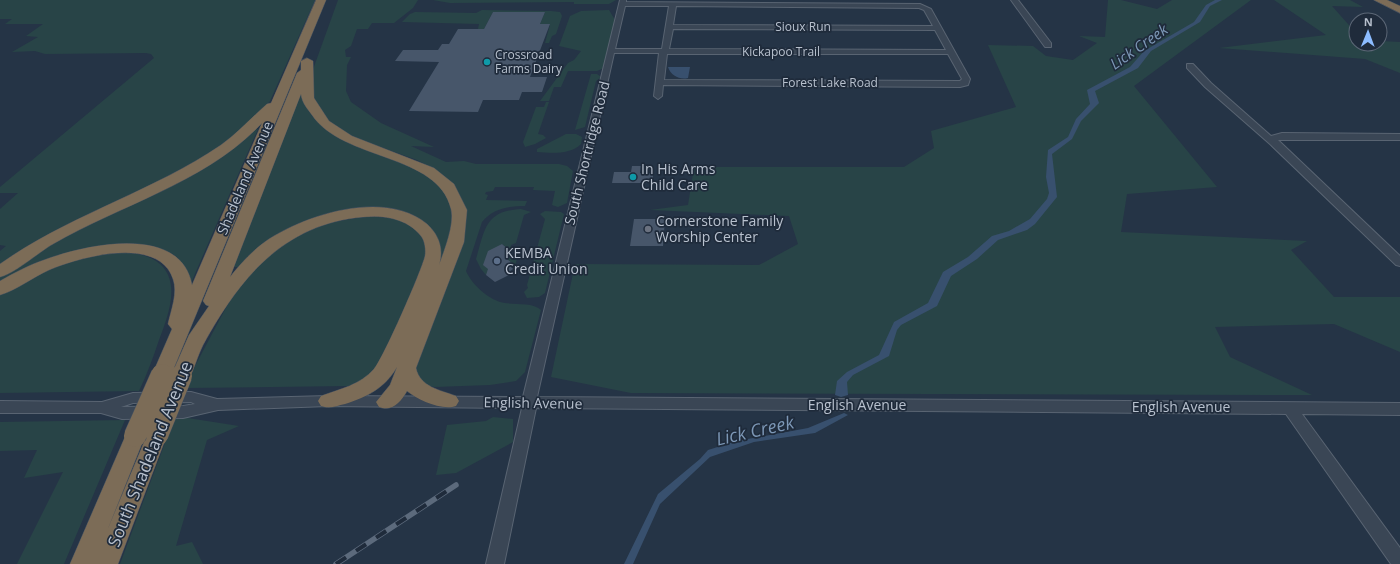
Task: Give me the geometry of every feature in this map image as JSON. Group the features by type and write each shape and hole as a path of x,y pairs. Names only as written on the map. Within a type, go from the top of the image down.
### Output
{"highway":[{"name":"Shadeland Avenue","path":"171,357 321,0"},
{"name":"Shadeland Avenue","path":"194,345 331,0"},
{"path":"1379,0 1400,10"},
{"path":"1395,0 1400,2"},
{"path":"307,61 307,97 311,108 319,118 333,130 351,140 428,170 448,187 458,205 460,221 456,242 384,390 386,402"},
{"path":"0,272 27,252 58,233 164,184 206,161 245,133 278,100"},
{"path":"194,345 232,284 255,259 273,243 299,229 329,218 358,213 385,213 403,217 421,227 431,238 434,250 396,366 367,388 328,401"},
{"path":"0,289 42,266 86,253 125,248 155,252 175,265 183,283 171,357"},
{"name":"South Shadeland Avenue","path":"82,564 135,436 172,375 194,345"},
{"name":"South Shadeland Avenue","path":"106,564 157,435 172,375 171,357"},
{"path":"396,366 414,387 449,401"}],"street":[{"path":"1014,0 1048,45"},
{"path":"623,2 673,5 919,3 927,10 950,52"},
{"name":"South Shortridge Road","path":"495,564 538,355 623,2"},
{"path":"658,96 664,51 670,27 673,5"},
{"name":"Sioux Run","path":"670,27 937,28"},
{"name":"Kickapoo Trail","path":"612,51 950,52"},
{"name":"Forest Lake Road","path":"660,82 965,83 966,80 950,52"},
{"path":"1190,66 1208,85 1273,140 1400,262"},
{"path":"1273,140 1282,136 1400,137"},
{"name":"English Avenue","path":"0,407 101,407 122,413 183,412 218,404 328,401 449,401 529,403 1400,409"},
{"path":"1290,408 1400,562"}],"green space":[{"path":"0,0 315,0 270,101 264,109 217,150 138,193 74,221 42,239 0,267 0,251 6,246 0,245 0,209 18,193 0,193 0,187 154,58 151,54 146,53 45,54 35,51 12,52 38,37 26,36 43,24 5,24 12,19 0,19"},
{"path":"338,0 418,0 413,8 394,23 372,23 368,29 357,29 351,46 345,50 346,57 351,57 347,65 346,91 351,102 381,123 434,147 411,146 446,162 464,161 476,164 559,164 567,166 573,171 567,203 558,207 552,205 555,191 533,190 534,187 495,187 493,191 486,192 485,194 488,195 486,200 527,201 525,206 507,207 486,217 482,222 466,271 477,287 493,299 499,302 534,306 541,310 525,372 516,381 490,385 435,387 428,386 413,374 464,233 434,169 417,160 347,135 330,124 314,105 311,75"},
{"path":"433,0 616,0 609,4 574,4 574,2 450,3"},
{"path":"1108,0 1121,0 1157,9 1172,0 1251,0 1134,86 1217,187 1127,194 1121,232 1307,241 1291,250 1334,297 1400,297 1400,352 1334,324 1215,327 1230,357 1312,395 631,393 551,377 575,264 759,265 798,244 789,216 650,210 688,205 694,167 904,167 934,148 931,131 1016,107 988,45 1033,46 1046,56 1073,60 1097,43 1079,36 1105,37"},
{"path":"1274,0 1350,0 1363,7 1332,6 1348,24 1348,52 1388,52 1388,41 1400,42 1400,73 1365,59 1219,48 1326,35"},
{"path":"482,10 551,11 560,12 562,16 556,34 552,36 549,43 545,43 550,25 540,24 545,12 493,12 484,29 478,29 479,24 402,22 410,14 415,12 476,13"},
{"path":"609,10 615,20 604,68 597,71 568,71 561,87 554,87 549,101 540,101 568,63 574,60 581,51 559,46 570,16 581,11"},
{"path":"591,74 597,74 601,77 596,81 585,127 575,130"},
{"path":"303,93 308,110 313,117 334,135 416,166 448,193 455,225 428,294 432,230 424,222 404,214 337,213 241,267 234,267 295,107 298,94"},
{"path":"546,102 549,102 538,134 543,135 546,138 525,147 523,142 536,107 544,107"},
{"path":"258,129 191,283 187,283 182,265 178,258 171,253 153,246 132,244 108,246 0,286 0,275 26,256 130,201 253,130"},
{"path":"566,134 576,134 582,137 581,144 577,148 566,152 537,152 537,149"},
{"path":"521,209 531,212 524,215 516,243 511,245 510,254 517,259 515,265 511,267 512,263 507,259 510,251 502,244 486,275 476,259 488,224 500,213 509,210"},
{"path":"545,211 561,212 564,214 545,293 539,297 527,298 524,292 528,288 527,285 545,219 540,214"},
{"path":"363,217 402,220 413,226 426,240 427,259 382,359 375,370 368,377 360,382 348,386 186,388 195,366 229,302 241,283 272,249 321,224"},
{"path":"102,253 130,253 150,258 156,261 164,269 169,278 171,298 169,309 152,360 139,391 0,393 0,295 51,267"},
{"path":"175,416 239,426 207,440 176,546 192,542 203,564 120,564"},
{"path":"493,417 513,419 513,442 456,473 436,475 447,425 486,421"},
{"path":"125,420 64,564 17,564 63,472 24,478 37,450 0,451 0,422"}],"water":[{"name":"Lick Creek","path":"1215,0 1222,0 1210,6 1200,22 1151,51 1138,68 1095,91 1099,103 1081,121 1072,139 1052,154 1057,197 1035,224 1027,230 998,240 977,259 951,276 937,306 901,325 897,330 889,356 853,375 847,382 848,395 841,397 835,395 837,381 847,372 879,355 894,322 928,303 943,272 968,257 992,236 1009,231 1030,219 1047,199 1049,193 1046,177 1048,150 1068,137 1076,119 1090,104 1087,90 1130,67 1144,51 1194,22 1206,5"},
{"path":"668,67 690,67 688,78 682,78 676,77 671,73"},
{"name":"Lick Creek","path":"844,413 848,415 815,433 754,442 710,457 660,504 633,564 624,564 658,494 700,459 708,450 737,441 808,428"}],"building":[{"name":"Crossroad Farms Dairy","path":"493,12 545,12 540,24 550,24 530,77 547,77 542,92 522,92 519,100 483,100 478,112 409,111 439,62 395,61 403,50 438,50 442,44 449,44 458,29 484,29"},
{"name":"In His Arms Child Care","path":"632,166 641,166 640,173 653,173 653,183 612,183 614,172 631,172"},
{"name":"Cornerstone Family Worship Center","path":"634,219 665,219 663,246 630,246"},
{"name":"KEMBA Credit Union","path":"502,244 510,251 507,259 512,263 511,267 513,269 510,271 509,275 495,282 486,275 488,269 483,265 488,251"}],"railway":[{"path":"336,564 456,485"}],"place":[{"name":"Crossroad Farms Dairy","path":"487,62"},
{"name":"In His Arms Child Care","path":"633,177"},
{"name":"Cornerstone Family Worship Center","path":"648,229"},
{"name":"KEMBA Credit Union","path":"497,261"}]}
